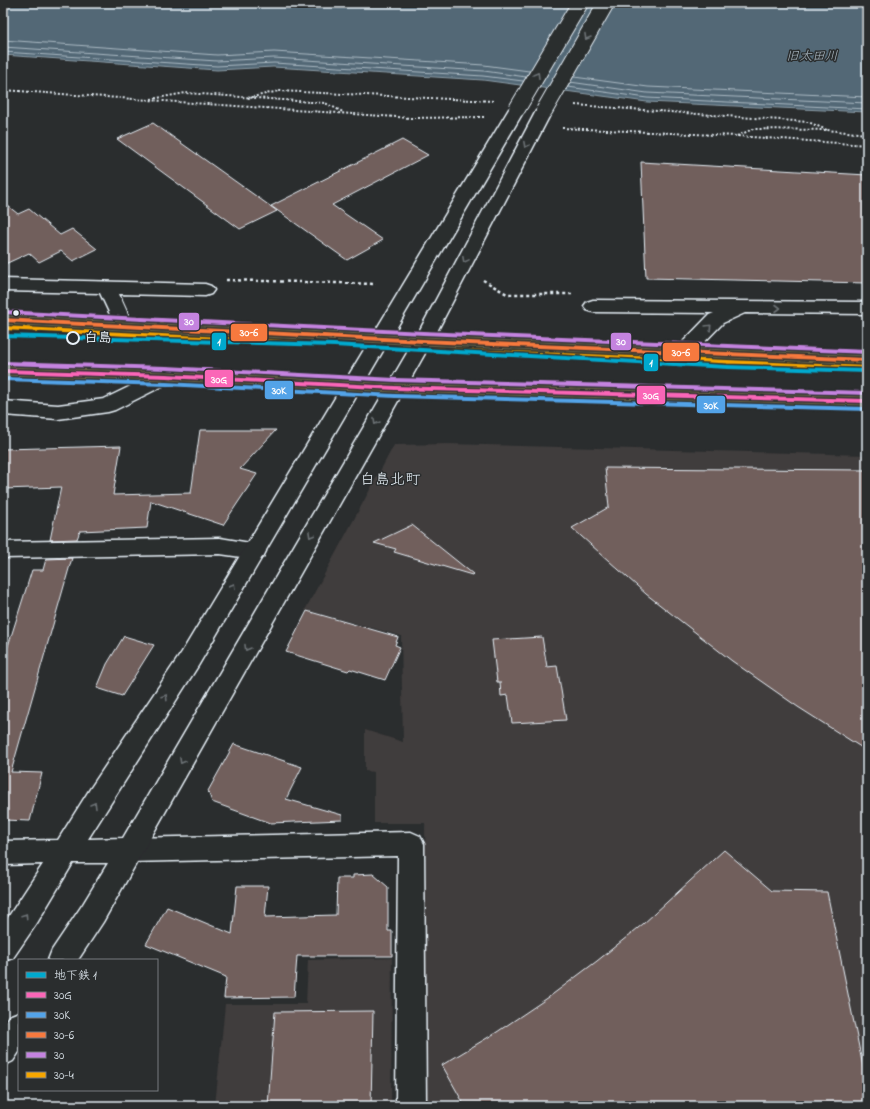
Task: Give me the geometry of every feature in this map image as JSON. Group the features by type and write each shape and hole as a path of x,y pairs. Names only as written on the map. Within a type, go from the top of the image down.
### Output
{"highway":[{"path":"3,320 423,341 867,360"},
{"path":"3,371 166,376 395,388 867,401"}],"street":[{"path":"3,948 99,797 190,659 580,3"},
{"path":"63,959 176,773 423,341 544,111 606,3"},
{"path":"3,285 205,290"},
{"path":"107,288 124,325"},
{"path":"593,306 867,308"},
{"path":"683,353 716,319 740,308"},
{"path":"3,408 58,412 108,405 166,376"},
{"path":"3,550 220,546 255,551"},
{"path":"3,853 411,844 411,1106"},
{"path":"3,1051 18,1028"}],"path":[{"path":"3,90 411,118 485,117"},
{"path":"145,100 186,93 325,103 346,113"},
{"path":"558,127 570,130 737,136 867,145"},
{"path":"737,136 753,128 826,130 867,134"}],"shaded area":[{"path":"449,444 867,455 867,1106 427,1106 425,823 374,823 374,772 365,771 365,730 403,742 401,636 305,610 394,445"},
{"path":"392,958 391,1106 215,1106 225,1004 306,1004 308,960"}],"water":[{"name":"旧太田川","path":"3,3 867,3 867,112 647,102 483,80 273,67 217,70 3,55"}],"building":[{"path":"153,123 277,211 240,229 117,139"},
{"path":"402,140 428,155 332,205 383,240 347,260 271,206"},
{"path":"641,162 867,175 867,283 646,278"},
{"path":"3,202 18,214 29,209 60,235 72,229 97,249 73,261 61,251 39,262 29,253 3,265"},
{"path":"200,430 276,430 240,469 257,474 223,525 151,501 147,528 80,531 77,539 50,540 61,487 3,489 3,449 121,446 113,495 191,493"},
{"path":"605,468 867,470 867,751 798,707 732,661 646,594 572,528 609,507"},
{"path":"412,525 473,574 472,575 394,552 396,549 374,543"},
{"path":"72,558 11,772 42,773 30,821 3,820 3,662 32,570 43,570 46,559"},
{"path":"307,611 398,637 395,645 400,647 385,680 350,669 348,671 286,652"},
{"path":"124,636 154,645 122,696 97,688 107,664"},
{"path":"542,637 547,667 557,666 566,720 512,723 508,695 501,696 500,682 497,682 492,640"},
{"path":"234,744 302,767 286,799 342,815 342,820 270,823 212,802 208,791"},
{"path":"724,850 772,891 827,892 867,1086 867,1106 465,1106 442,1065 497,1032 549,997 597,961 643,924"},
{"path":"373,874 388,887 388,931 392,931 392,956 297,956 294,997 224,998 226,977 146,944 167,907 232,934 237,886 268,886 265,917 336,915 337,878 353,878 353,875"},
{"path":"373,1011 371,1106 268,1106 275,1012"}],"metro line":[{"name":"1","path":"3,336 334,345 727,367 867,371"}],"transit line":[{"name":"30","path":"3,312 423,333 867,352"},
{"name":"30-6","path":"3,320 423,341 867,360"},
{"name":"30-4","path":"3,328 423,349 867,368"},
{"name":"30","path":"3,363 166,368 395,380 867,393"},
{"name":"30G","path":"3,371 166,376 395,388 867,401"},
{"name":"30K","path":"3,379 166,384 395,396 867,409"}],"place":[{"name":"白島","path":"73,338"}],"district":[{"name":"白島北町","path":"390,480"}]}
